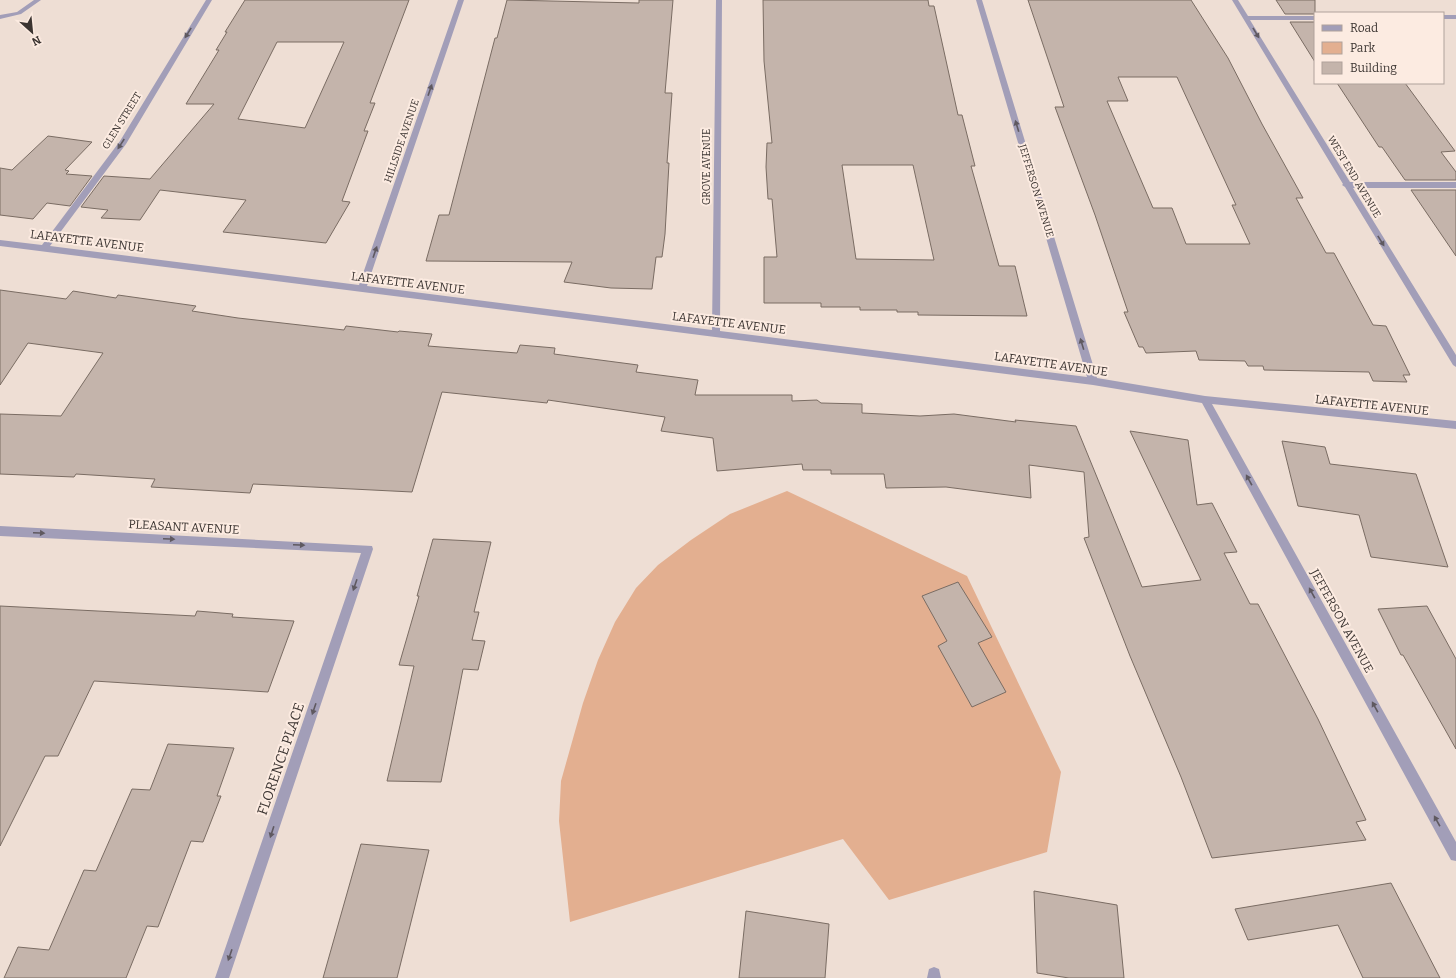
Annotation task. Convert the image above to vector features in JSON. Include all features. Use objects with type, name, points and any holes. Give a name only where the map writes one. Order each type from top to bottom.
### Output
[{"type":"street","points":[[0,17],[19,13],[38,0]]},
{"type":"street","name":"GLEN STREET","points":[[45,248],[123,142],[209,0]]},
{"type":"street","name":"HILLSIDE AVENUE","points":[[362,289],[461,0]]},
{"type":"street","name":"GROVE AVENUE","points":[[716,334],[719,0]]},
{"type":"street","name":"JEFFERSON AVENUE","points":[[979,0],[1094,381]]},
{"type":"street","name":"WEST END AVENUE","points":[[1235,0],[1346,185],[1456,363]]},
{"type":"street","points":[[1444,17],[1456,17]]},
{"type":"street","points":[[1246,18],[1314,18]]},
{"type":"street","points":[[1346,185],[1456,185]]},
{"type":"street","name":"LAFAYETTE AVENUE","points":[[0,243],[1094,381],[1205,400],[1456,425]]},
{"type":"street","name":"JEFFERSON AVENUE","points":[[1205,400],[1456,856]]},
{"type":"street","name":"PLEASANT AVENUE","points":[[0,531],[368,548]]},
{"type":"street","name":"FLORENCE PLACE","points":[[222,978],[368,548]]},
{"type":"green space","points":[[787,491],[967,576],[1061,772],[1047,852],[889,900],[843,839],[570,922],[559,821],[561,781],[583,703],[598,660],[615,622],[636,588],[658,565],[691,540],[730,514]]},
{"type":"building","points":[[245,0],[409,0],[370,103],[375,103],[364,131],[368,131],[342,201],[350,202],[326,243],[223,232],[246,200],[160,190],[140,220],[101,218],[108,210],[81,207],[104,176],[150,179],[214,104],[186,104],[219,50],[216,50],[227,32],[225,32]],"holes":[[[277,42],[344,42],[305,128],[238,119]]]},
{"type":"building","points":[[507,0],[639,3],[639,0],[673,0],[665,93],[672,93],[667,163],[669,163],[665,234],[662,257],[656,257],[652,289],[611,288],[564,282],[572,262],[426,261],[439,215],[449,215],[495,38],[497,38]]},
{"type":"building","points":[[763,0],[928,0],[929,6],[934,6],[958,115],[962,115],[975,166],[971,166],[999,266],[1015,266],[1027,316],[918,315],[918,312],[897,312],[897,310],[860,310],[860,307],[821,307],[821,303],[764,303],[764,257],[777,257],[772,199],[768,199],[766,167],[767,143],[772,143],[764,61]],"holes":[[[842,165],[913,165],[934,260],[856,259]]]},
{"type":"building","points":[[1028,0],[1191,0],[1228,58],[1303,198],[1296,198],[1326,253],[1334,253],[1373,325],[1386,326],[1410,375],[1403,375],[1407,382],[1373,381],[1369,372],[1264,370],[1263,366],[1248,366],[1245,361],[1199,360],[1196,351],[1146,353],[1143,347],[1139,347],[1124,312],[1128,312],[1095,215],[1055,107],[1064,107]],"holes":[[[1118,77],[1177,77],[1236,205],[1232,205],[1250,244],[1186,244],[1172,208],[1153,208],[1107,101],[1128,101]]]},
{"type":"building","points":[[1276,0],[1315,0],[1314,14],[1285,14]]},
{"type":"building","points":[[1290,22],[1314,22],[1314,60]]},
{"type":"building","points":[[1338,84],[1406,84],[1455,151],[1441,152],[1456,172],[1456,180],[1405,180],[1382,147],[1379,147]]},
{"type":"building","points":[[48,136],[92,142],[65,170],[69,171],[66,174],[92,176],[70,206],[47,203],[33,219],[0,215],[0,168],[12,170]]},
{"type":"building","points":[[1411,190],[1456,190],[1456,256]]},
{"type":"building","points":[[0,290],[66,299],[73,291],[116,298],[118,295],[196,306],[192,311],[238,318],[344,330],[346,326],[432,334],[428,346],[517,353],[520,345],[555,348],[554,354],[638,365],[636,372],[698,380],[695,395],[792,395],[792,401],[817,400],[821,403],[862,404],[862,413],[920,416],[954,414],[1016,422],[1015,420],[1076,426],[1142,587],[1201,580],[1130,431],[1188,440],[1197,505],[1212,503],[1237,552],[1224,553],[1250,604],[1258,604],[1318,719],[1366,820],[1356,822],[1366,840],[1212,858],[1181,777],[1130,656],[1084,538],[1089,537],[1084,472],[1029,465],[1031,498],[946,487],[886,488],[884,474],[831,474],[831,470],[803,470],[802,464],[717,471],[713,438],[661,431],[665,417],[548,400],[547,403],[442,392],[412,492],[253,484],[250,493],[151,487],[155,479],[76,474],[74,477],[0,474],[0,414],[61,416],[103,353],[28,343],[0,385]]},
{"type":"building","points":[[1282,441],[1325,447],[1330,464],[1416,474],[1448,567],[1371,557],[1359,515],[1298,506]]},
{"type":"building","points":[[433,539],[491,542],[474,612],[479,612],[472,640],[485,641],[478,670],[463,669],[441,782],[387,781],[414,666],[399,665],[419,596],[417,596]]},
{"type":"building","points":[[958,582],[992,637],[978,643],[1006,692],[972,707],[938,646],[947,641],[922,596]]},
{"type":"building","points":[[0,606],[195,616],[197,611],[233,614],[232,617],[294,621],[268,692],[94,681],[58,756],[45,756],[0,846]]},
{"type":"building","points":[[1427,606],[1456,659],[1456,749],[1403,655],[1401,655],[1378,609]]},
{"type":"building","points":[[168,744],[234,748],[217,796],[221,796],[203,842],[191,841],[158,927],[147,926],[126,978],[4,978],[18,947],[49,950],[84,870],[96,871],[132,789],[150,790]]},
{"type":"building","points":[[361,844],[429,850],[397,978],[323,978]]},
{"type":"building","points":[[1391,883],[1440,978],[1363,978],[1338,925],[1248,940],[1235,909]]},
{"type":"building","points":[[1034,891],[1117,905],[1124,978],[1069,978],[1037,973]]},
{"type":"building","points":[[746,911],[829,924],[825,978],[739,978]]}]
